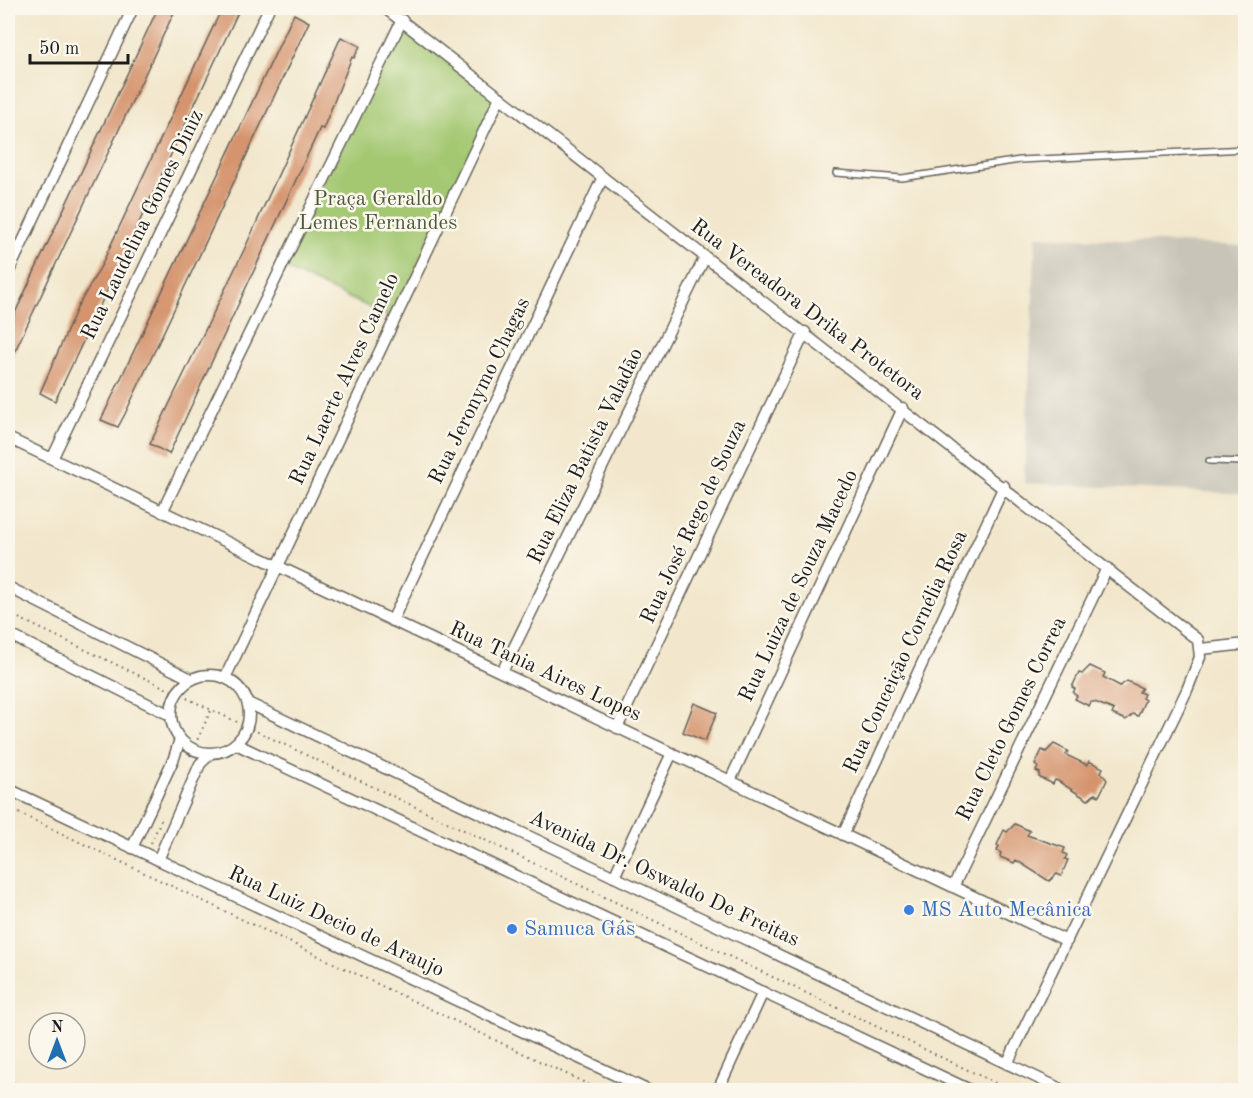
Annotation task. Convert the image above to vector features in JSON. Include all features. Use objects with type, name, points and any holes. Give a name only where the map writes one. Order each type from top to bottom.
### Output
[{"type":"street","points":[[8,273],[133,8]]},
{"type":"street","name":"Rua Laudelina Gomes Diniz","points":[[52,459],[268,8]]},
{"type":"street","name":"Rua Vereadora Drika Protetora","points":[[386,8],[1004,486],[1198,640],[1201,649]]},
{"type":"street","points":[[162,512],[402,20]]},
{"type":"street","name":"Rua Laerte Alves Camelo","points":[[225,678],[501,97]]},
{"type":"street","name":"Rua Jeronymo Chagas","points":[[392,621],[603,177]]},
{"type":"street","name":"Rua Eliza Batista Valadão","points":[[502,672],[705,257]]},
{"type":"street","name":"Rua José Rego de Souza","points":[[617,728],[805,332]]},
{"type":"street","name":"Rua Luiza de Souza Macedo","points":[[730,781],[903,408]]},
{"type":"street","name":"Rua Tania Aires Lopes","points":[[8,438],[1067,941]]},
{"type":"street","name":"Rua Conceição Cornélia Rosa","points":[[843,835],[1004,486]]},
{"type":"street","name":"Rua Cleto Gomes Correa","points":[[953,887],[1107,568]]},
{"type":"street","points":[[8,587],[191,679]]},
{"type":"street","points":[[8,634],[170,715]]},
{"type":"street","points":[[1007,1064],[1187,690],[1201,649],[1245,644]]},
{"type":"street","points":[[158,860],[200,764],[211,753],[236,744],[247,727],[248,704],[239,688],[225,678],[208,674],[191,679],[176,694],[170,715],[180,740],[193,750],[211,753]]},
{"type":"street","name":"Avenida Dr. Oswaldo De Freitas","points":[[248,704],[1064,1090]]},
{"type":"street","points":[[132,848],[174,758],[180,740]]},
{"type":"street","points":[[236,744],[970,1090]]},
{"type":"street","points":[[614,877],[672,753]]},
{"type":"street","name":"Rua Luiz Decio de Araujo","points":[[8,789],[647,1090]]},
{"type":"street","points":[[718,1090],[763,992]]},
{"type":"lane","points":[[836,173],[902,178],[1020,160],[1245,149]]},
{"type":"lane","points":[[1209,461],[1245,462]]},
{"type":"path","points":[[8,613],[1010,1090]]},
{"type":"path","points":[[8,808],[600,1090]]},
{"type":"shaded area","points":[[1036,236],[1245,246],[1245,494],[1024,483]]},
{"type":"green space","name":"Praça Geraldo Lemes Fernandes","points":[[402,20],[500,97],[395,319],[281,267]]},
{"type":"building","points":[[158,8],[176,8],[8,366],[8,328]]},
{"type":"building","points":[[222,8],[240,8],[55,401],[40,393],[78,306],[101,266]]},
{"type":"building","points":[[294,14],[309,22],[125,414],[118,427],[101,420]]},
{"type":"building","points":[[341,37],[360,46],[354,58],[352,57],[323,129],[320,128],[169,454],[150,444],[244,250]]},
{"type":"building","points":[[1090,666],[1105,673],[1103,677],[1120,686],[1127,681],[1142,688],[1139,692],[1144,694],[1142,698],[1145,700],[1138,716],[1133,714],[1126,720],[1112,714],[1114,710],[1095,702],[1091,702],[1089,706],[1075,699],[1077,696],[1073,693],[1075,689],[1072,687],[1079,673],[1082,674]]},
{"type":"building","points":[[694,703],[717,713],[705,741],[683,732]]},
{"type":"building","points":[[1054,744],[1068,751],[1066,755],[1087,765],[1089,761],[1103,768],[1101,772],[1107,780],[1099,796],[1095,794],[1088,800],[1058,781],[1055,780],[1053,784],[1039,777],[1040,773],[1036,771],[1038,767],[1035,765],[1042,750],[1046,752]]},
{"type":"building","points":[[1015,824],[1030,831],[1027,835],[1065,848],[1063,853],[1067,855],[1065,859],[1068,860],[1061,876],[1057,874],[1049,881],[1016,860],[1014,863],[1000,857],[1001,853],[997,851],[999,846],[997,845],[1004,830],[1007,832]]},
{"type":"waterway","points":[[8,1078],[23,1090]]},
{"type":"place","name":"MS Auto Mecânica","points":[[909,910]]},
{"type":"place","name":"Samuca Gás","points":[[512,929]]}]
